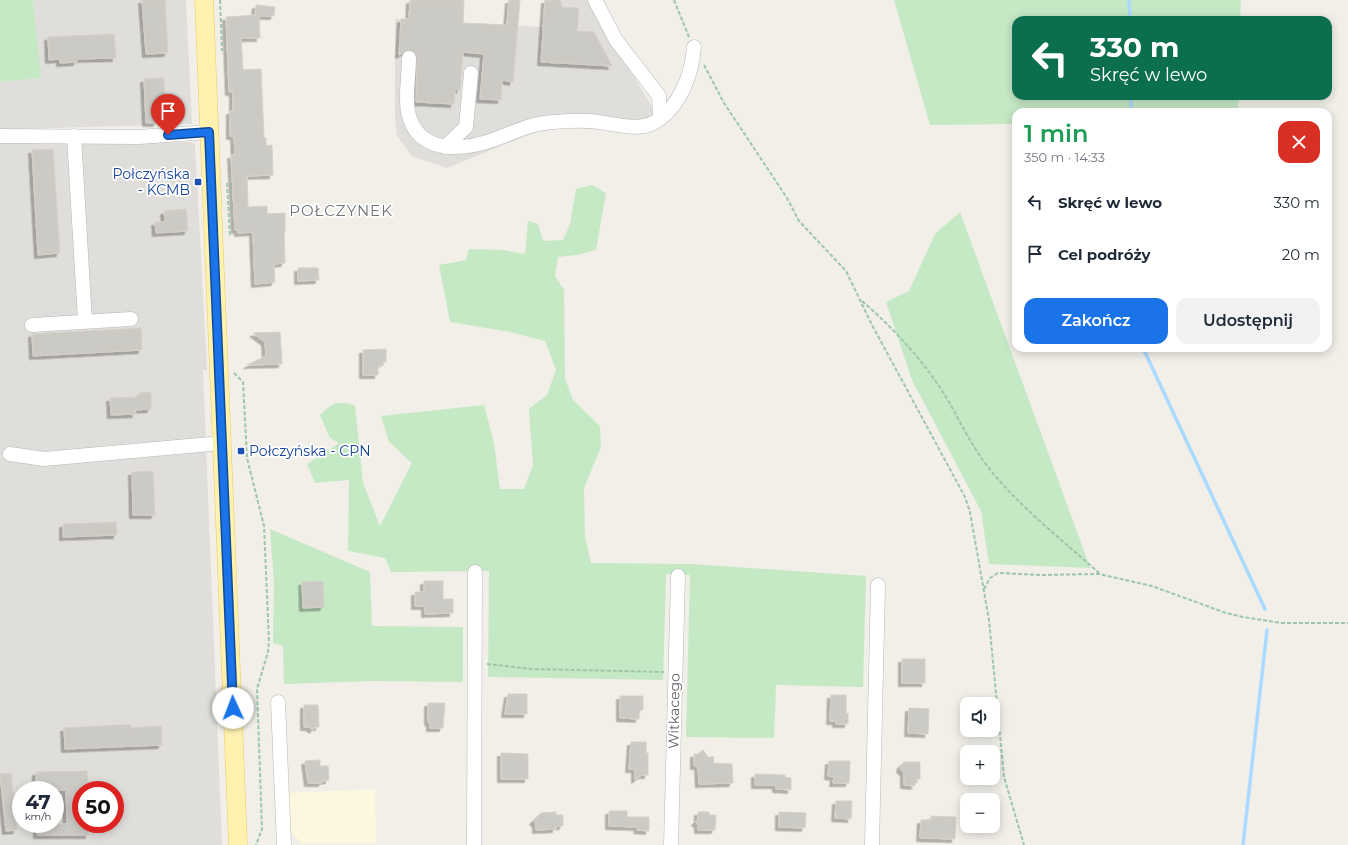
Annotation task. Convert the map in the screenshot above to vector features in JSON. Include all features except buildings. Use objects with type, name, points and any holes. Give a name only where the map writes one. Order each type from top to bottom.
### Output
[{"type":"main road","points":[[204,0],[238,845]]},
{"type":"street","points":[[595,0],[616,40],[659,96],[660,117]]},
{"type":"street","points":[[410,58],[408,106],[412,121],[420,134],[426,139],[445,147],[464,148],[484,143],[538,123],[589,121],[646,126],[660,117],[678,98],[691,69],[694,47]]},
{"type":"street","points":[[445,147],[466,127],[471,72]]},
{"type":"street","points":[[0,136],[140,137],[209,132]]},
{"type":"street","points":[[74,136],[85,322]]},
{"type":"street","points":[[32,325],[131,319]]},
{"type":"street","points":[[10,454],[44,459],[222,443]]},
{"type":"street","points":[[474,845],[475,572]]},
{"type":"street","name":"Witkacego","points":[[671,845],[678,576]]},
{"type":"street","points":[[872,845],[878,585]]},
{"type":"street","points":[[278,702],[284,845]]},
{"type":"path","points":[[674,0],[694,47],[724,103],[787,198],[799,221],[846,271],[872,325],[965,497],[970,512],[984,590],[995,669],[1004,776],[1024,845]]},
{"type":"path","points":[[861,300],[885,321],[918,357],[939,387],[981,458],[992,471],[1051,531],[1099,574]]},
{"type":"path","points":[[243,382],[247,458],[264,526],[269,641],[268,652],[257,689],[262,829],[256,845]]},
{"type":"path","points":[[984,590],[990,578],[998,573],[1042,575],[1099,574],[1152,586],[1226,613],[1243,617],[1282,623],[1348,623]]},
{"type":"path","points":[[475,662],[532,669],[675,673]]},
{"type":"shaded area","points":[[33,0],[186,0],[192,124],[16,129],[16,142],[128,144],[195,143],[207,370],[203,370],[222,845],[0,845],[0,82],[40,78]]},
{"type":"shaded area","points":[[545,0],[588,0],[663,125],[645,132],[557,127],[528,135],[447,168],[412,156],[397,136],[395,120],[395,19],[543,27]]},
{"type":"shaded area","points":[[375,789],[376,843],[302,843],[291,832],[289,793]]},
{"type":"green space","points":[[0,0],[33,0],[41,78],[0,82]]},
{"type":"green space","points":[[894,0],[1241,0],[1240,16],[1012,16],[1012,100],[1239,100],[1238,108],[1012,108],[1012,124],[930,125]]},
{"type":"green space","points":[[592,185],[606,193],[596,250],[577,255],[558,257],[555,276],[564,290],[565,379],[573,400],[600,426],[601,447],[584,488],[585,537],[591,563],[691,564],[866,576],[863,687],[776,685],[774,738],[686,737],[690,575],[666,574],[663,680],[488,677],[489,571],[391,572],[385,558],[348,551],[349,480],[315,483],[307,464],[339,443],[330,438],[320,415],[336,403],[355,405],[363,483],[380,526],[412,463],[389,442],[381,416],[484,405],[494,443],[500,489],[524,489],[533,465],[529,409],[547,395],[556,370],[545,341],[510,332],[450,322],[439,265],[466,260],[469,249],[503,250],[525,254],[528,221],[538,224],[543,241],[563,240],[570,224],[576,189]]},
{"type":"green space","points":[[960,212],[1090,568],[989,564],[981,511],[912,380],[886,302],[909,291],[935,234]]},
{"type":"green space","points":[[270,529],[370,572],[372,626],[463,627],[463,682],[373,681],[284,684],[283,646],[273,643],[274,582]]},
{"type":"waterway","points":[[1129,0],[1130,16]]},
{"type":"waterway","points":[[1131,100],[1131,108]]},
{"type":"waterway","points":[[1145,352],[1265,609]]},
{"type":"waterway","points":[[1243,845],[1267,630]]},
{"type":"place","name":"Połczyńska - KCMB","points":[[198,182]]},
{"type":"place","name":"Połczyńska - CPN","points":[[241,451]]},
{"type":"district","name":"POŁCZYNEK","points":[[341,210]]},
{"type":"route","points":[[168,135],[209,132],[233,708]]}]
